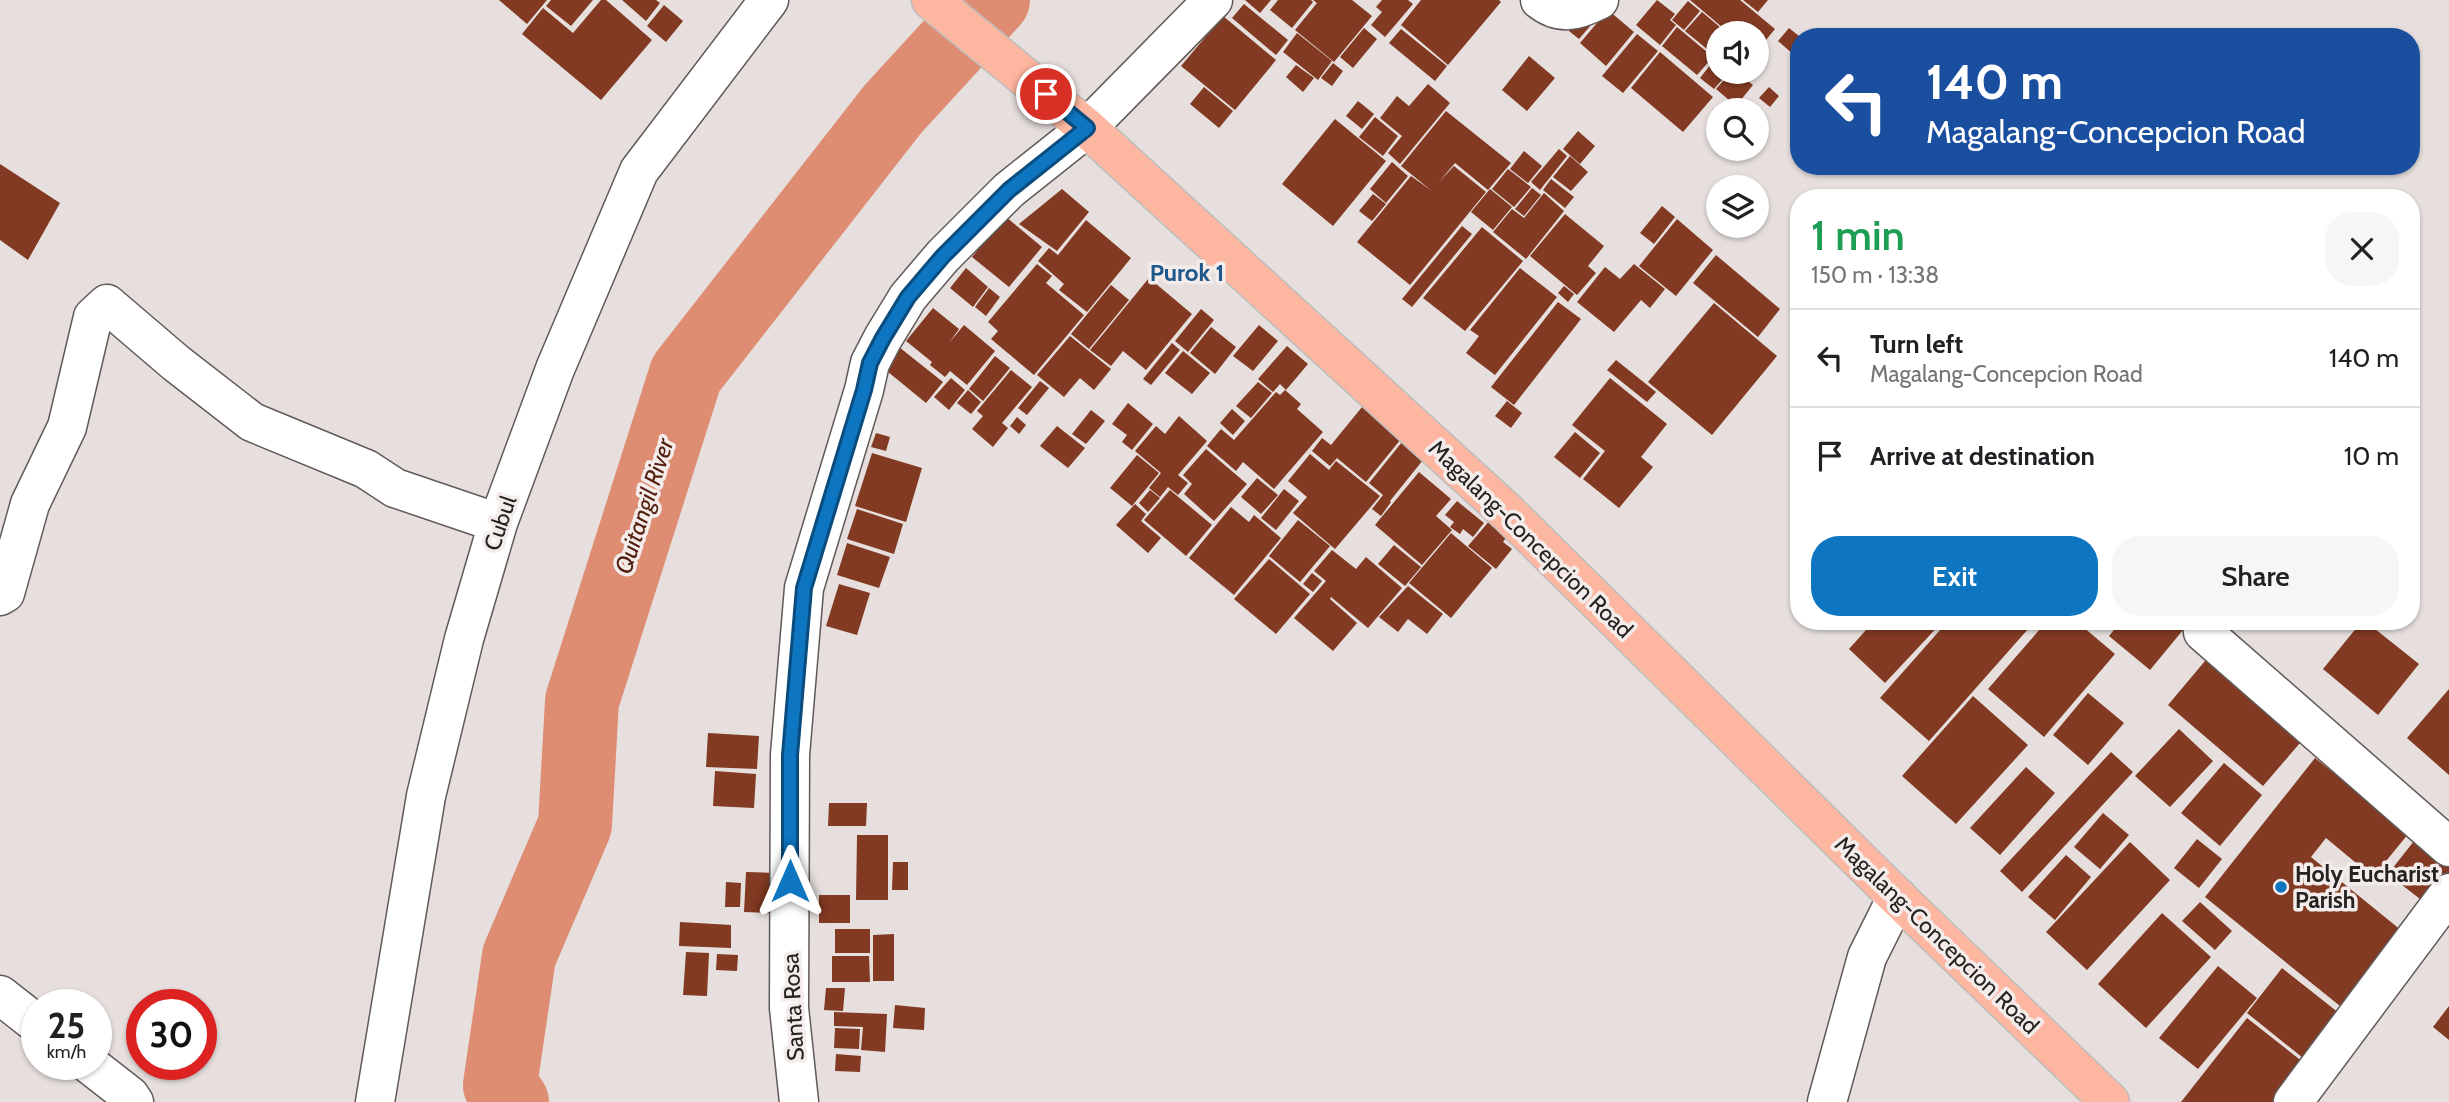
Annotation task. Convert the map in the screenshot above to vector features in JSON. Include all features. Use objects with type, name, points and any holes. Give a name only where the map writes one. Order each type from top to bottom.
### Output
[{"type":"main road","name":"Magalang-Concepcion Road","points":[[931,0],[1087,128],[1508,513],[1897,897],[2110,1102]]},
{"type":"street","name":"Cubul","points":[[375,1102],[426,796],[464,639],[498,523],[555,369],[639,171],[769,0]]},
{"type":"street","name":"Santa Rosa","points":[[799,1102],[789,1008],[790,768],[804,588],[870,363],[908,297],[943,256],[1009,190],[1087,128],[1213,0]]},
{"type":"street","points":[[1539,0],[1552,10],[1580,10],[1599,0]]},
{"type":"street","points":[[0,596],[5,593],[30,504],[67,427],[93,317],[107,304],[176,363],[253,422],[366,469],[395,488],[498,523]]},
{"type":"street","points":[[2203,632],[2449,848]]},
{"type":"street","points":[[2293,1102],[2449,894]]},
{"type":"street","points":[[1827,1102],[1867,957],[1897,897]]},
{"type":"street","points":[[0,995],[21,1011]]},
{"type":"street","points":[[110,1080],[134,1102]]},
{"type":"building","points":[[499,0],[547,0],[527,24]]},
{"type":"building","points":[[551,0],[593,0],[571,26],[546,6]]},
{"type":"building","points":[[601,0],[606,0],[652,40],[601,100],[522,34],[543,8],[573,33]]},
{"type":"building","points":[[622,0],[656,0],[660,3],[646,21]]},
{"type":"building","points":[[1245,0],[1271,0],[1260,13]]},
{"type":"building","points":[[1278,0],[1313,2],[1292,28],[1270,10]]},
{"type":"building","points":[[1313,0],[1352,0],[1372,16],[1334,62],[1295,30],[1317,3]]},
{"type":"building","points":[[1382,0],[1408,0],[1413,4],[1385,37],[1371,25],[1382,12],[1376,7]]},
{"type":"building","points":[[1421,0],[1501,2],[1448,65],[1401,25]]},
{"type":"building","points":[[1657,0],[1675,14],[1670,20],[1676,25],[1660,45],[1636,25]]},
{"type":"building","points":[[1690,0],[1740,0],[1765,21],[1715,21]]},
{"type":"building","points":[[1743,0],[1768,0],[1758,12]]},
{"type":"building","points":[[1688,1],[1700,11],[1684,30],[1672,20]]},
{"type":"building","points":[[1244,4],[1288,40],[1276,55],[1232,18]]},
{"type":"building","points":[[664,5],[683,21],[666,42],[647,26]]},
{"type":"building","points":[[1608,10],[1634,32],[1606,66],[1580,43]]},
{"type":"building","points":[[1702,12],[1713,21],[1706,21],[1706,48],[1685,31]]},
{"type":"building","points":[[1223,16],[1276,60],[1235,110],[1181,66]]},
{"type":"building","points":[[1581,16],[1591,25],[1579,39],[1569,31]]},
{"type":"building","points":[[1769,24],[1775,29],[1769,36]]},
{"type":"building","points":[[1677,27],[1706,51],[1706,65],[1697,75],[1662,46]]},
{"type":"building","points":[[1364,28],[1377,39],[1353,68],[1340,57]]},
{"type":"building","points":[[1789,28],[1790,29],[1790,51],[1778,41]]},
{"type":"building","points":[[1401,29],[1447,66],[1435,81],[1389,43]]},
{"type":"building","points":[[1297,33],[1332,61],[1318,80],[1283,52]]},
{"type":"building","points":[[1637,34],[1658,51],[1623,93],[1602,76]]},
{"type":"building","points":[[1660,52],[1713,97],[1706,98],[1706,105],[1683,132],[1631,88]]},
{"type":"building","points":[[1529,56],[1555,78],[1527,111],[1502,90]]},
{"type":"building","points":[[1333,63],[1343,71],[1332,86],[1321,78]]},
{"type":"building","points":[[1296,65],[1314,78],[1303,92],[1286,77]]},
{"type":"building","points":[[1706,70],[1706,83],[1700,78]]},
{"type":"building","points":[[1428,84],[1450,103],[1400,164],[1388,153],[1402,136],[1380,118],[1397,96],[1409,106]]},
{"type":"building","points":[[1720,84],[1753,85],[1742,98],[1727,98],[1716,89]]},
{"type":"building","points":[[1204,87],[1233,111],[1219,128],[1190,104]]},
{"type":"building","points":[[1769,87],[1779,96],[1770,107],[1769,98],[1759,98]]},
{"type":"building","points":[[1358,101],[1374,114],[1362,129],[1346,116]]},
{"type":"building","points":[[1446,111],[1511,163],[1488,190],[1455,163],[1439,182],[1454,166],[1486,192],[1410,285],[1357,242],[1411,176],[1432,191],[1401,166]]},
{"type":"building","points":[[1375,117],[1398,136],[1383,156],[1359,137]]},
{"type":"building","points":[[1335,119],[1386,161],[1333,226],[1282,184]]},
{"type":"building","points":[[1578,131],[1595,146],[1580,164],[1563,149]]},
{"type":"building","points":[[1559,149],[1567,156],[1540,190],[1531,182]]},
{"type":"building","points":[[1524,151],[1542,166],[1528,183],[1510,169]]},
{"type":"building","points":[[1570,156],[1588,172],[1571,191],[1553,177]]},
{"type":"building","points":[[1392,162],[1408,176],[1386,203],[1370,189]]},
{"type":"building","points":[[0,164],[60,203],[28,260],[0,240]]},
{"type":"building","points":[[1508,169],[1531,187],[1514,207],[1492,189]]},
{"type":"building","points":[[1551,179],[1574,197],[1565,208],[1543,190]]},
{"type":"building","points":[[1532,188],[1541,195],[1524,216],[1515,209]]},
{"type":"building","points":[[1062,189],[1089,212],[1057,251],[1019,224]]},
{"type":"building","points":[[1490,189],[1512,207],[1493,230],[1471,212]]},
{"type":"building","points":[[1544,193],[1564,211],[1526,259],[1493,232],[1512,209],[1524,218]]},
{"type":"building","points":[[1373,194],[1386,204],[1372,221],[1359,211]]},
{"type":"building","points":[[1662,206],[1675,217],[1654,244],[1640,233]]},
{"type":"building","points":[[1565,214],[1604,246],[1588,266],[1596,273],[1577,295],[1530,256]]},
{"type":"building","points":[[1005,216],[1042,247],[1009,287],[972,257]]},
{"type":"building","points":[[1677,219],[1713,250],[1676,296],[1639,266]]},
{"type":"building","points":[[1086,220],[1131,258],[1087,312],[1059,290],[1064,284],[1038,261],[1049,248],[1058,255]]},
{"type":"building","points":[[1462,226],[1472,234],[1412,307],[1402,299]]},
{"type":"building","points":[[1482,227],[1523,261],[1465,331],[1423,298]]},
{"type":"building","points":[[1716,255],[1780,309],[1758,337],[1693,283]]},
{"type":"building","points":[[1037,264],[1052,276],[1046,283],[1084,315],[1034,375],[991,339],[998,331],[988,322]]},
{"type":"building","points":[[1634,264],[1665,289],[1650,308],[1641,300],[1614,332],[1577,302],[1605,267],[1620,279]]},
{"type":"building","points":[[966,268],[988,287],[973,307],[950,288]]},
{"type":"building","points":[[1520,268],[1557,297],[1495,375],[1466,353],[1479,336],[1470,330]]},
{"type":"building","points":[[1149,278],[1192,314],[1146,370],[1123,351],[1111,366],[1090,350]]},
{"type":"building","points":[[1111,285],[1129,300],[1089,349],[1071,334]]},
{"type":"building","points":[[1564,286],[1574,294],[1568,302],[1558,293]]},
{"type":"building","points":[[989,288],[1000,297],[986,316],[975,307]]},
{"type":"building","points":[[1558,302],[1581,319],[1514,405],[1491,387]]},
{"type":"building","points":[[1714,303],[1777,356],[1712,435],[1648,382]]},
{"type":"building","points":[[933,308],[959,329],[949,343],[964,325],[995,351],[967,385],[950,371],[945,377],[930,365],[932,362],[906,341]]},
{"type":"building","points":[[1201,309],[1214,320],[1188,352],[1175,341]]},
{"type":"building","points":[[1259,325],[1278,341],[1253,371],[1233,356]]},
{"type":"building","points":[[1211,327],[1236,347],[1215,374],[1190,353]]},
{"type":"building","points":[[1070,336],[1111,369],[1094,390],[1080,378],[1064,397],[1037,375]]},
{"type":"building","points":[[1172,343],[1180,350],[1151,385],[1143,379]]},
{"type":"building","points":[[1287,346],[1308,364],[1286,390],[1280,384],[1273,392],[1258,379]]},
{"type":"building","points":[[899,347],[943,382],[926,403],[882,367]]},
{"type":"building","points":[[1183,351],[1210,373],[1192,394],[1165,373]]},
{"type":"building","points":[[995,356],[1010,368],[983,401],[969,389]]},
{"type":"building","points":[[1616,360],[1656,392],[1647,402],[1607,370]]},
{"type":"building","points":[[1011,370],[1032,387],[1002,423],[1008,428],[993,447],[972,429],[983,416],[977,411]]},
{"type":"building","points":[[951,378],[965,390],[949,410],[934,397]]},
{"type":"building","points":[[1610,378],[1667,424],[1641,457],[1653,467],[1619,508],[1583,479],[1605,451],[1572,425]]},
{"type":"building","points":[[1040,381],[1049,388],[1027,415],[1018,408]]},
{"type":"building","points":[[1258,382],[1272,393],[1251,418],[1236,406]]},
{"type":"building","points":[[968,390],[981,402],[971,414],[957,403]]},
{"type":"building","points":[[1285,390],[1301,404],[1297,409],[1323,432],[1274,489],[1243,462],[1236,471],[1207,446],[1221,429],[1234,440],[1276,392],[1280,395]]},
{"type":"building","points":[[1507,401],[1522,413],[1511,428],[1495,416]]},
{"type":"building","points":[[1128,403],[1153,424],[1132,450],[1122,442],[1127,435],[1112,424]]},
{"type":"building","points":[[1362,407],[1401,439],[1366,482],[1337,458],[1330,466],[1312,451],[1322,438],[1331,445]]},
{"type":"building","points":[[1232,409],[1245,421],[1233,435],[1220,423]]},
{"type":"building","points":[[1091,410],[1105,421],[1086,444],[1072,434]]},
{"type":"building","points":[[1179,416],[1207,441],[1178,475],[1188,483],[1178,495],[1168,487],[1160,497],[1149,488],[1161,473],[1135,451],[1156,426],[1165,434]]},
{"type":"building","points":[[1017,417],[1026,425],[1019,434],[1010,426]]},
{"type":"building","points":[[1057,426],[1085,448],[1068,468],[1040,446]]},
{"type":"building","points":[[1575,432],[1600,453],[1580,478],[1554,457]]},
{"type":"building","points":[[876,433],[890,437],[886,451],[871,447]]},
{"type":"building","points":[[1402,442],[1423,460],[1381,516],[1372,509],[1383,495],[1369,483]]},
{"type":"building","points":[[1206,449],[1247,484],[1214,521],[1184,494],[1192,484],[1183,475]]},
{"type":"building","points":[[872,453],[922,468],[906,522],[855,506]]},
{"type":"building","points":[[1310,454],[1329,470],[1336,461],[1380,496],[1335,549],[1293,513],[1307,497],[1288,481]]},
{"type":"building","points":[[1137,455],[1159,473],[1132,506],[1110,488]]},
{"type":"building","points":[[1419,472],[1451,499],[1436,516],[1452,530],[1422,565],[1375,525]]},
{"type":"building","points":[[1257,478],[1278,495],[1261,514],[1241,497]]},
{"type":"building","points":[[1284,489],[1299,501],[1276,530],[1261,518]]},
{"type":"building","points":[[1150,490],[1160,498],[1148,512],[1139,503]]},
{"type":"building","points":[[1170,490],[1212,525],[1186,556],[1144,520]]},
{"type":"building","points":[[1457,501],[1484,523],[1473,537],[1463,529],[1460,534],[1450,527],[1454,522],[1445,515]]},
{"type":"building","points":[[1135,504],[1146,514],[1141,521],[1161,538],[1148,553],[1116,525]]},
{"type":"building","points":[[1231,507],[1249,522],[1254,515],[1281,538],[1234,595],[1189,558]]},
{"type":"building","points":[[857,509],[903,524],[894,554],[847,539]]},
{"type":"building","points":[[1491,519],[1509,534],[1503,542],[1512,549],[1496,569],[1468,546]]},
{"type":"building","points":[[1298,520],[1330,546],[1300,582],[1269,556]]},
{"type":"building","points":[[1451,533],[1492,568],[1451,618],[1409,583]]},
{"type":"building","points":[[847,543],[890,557],[879,588],[837,575]]},
{"type":"building","points":[[1394,545],[1421,567],[1405,586],[1378,564]]},
{"type":"building","points":[[1332,550],[1356,569],[1366,557],[1402,588],[1368,628],[1331,597],[1330,599],[1357,623],[1333,651],[1294,618],[1326,581],[1314,571]]},
{"type":"building","points":[[1269,559],[1310,594],[1276,634],[1234,599]]},
{"type":"building","points":[[1312,573],[1322,581],[1313,592],[1303,584]]},
{"type":"building","points":[[839,584],[870,593],[857,635],[826,626]]},
{"type":"building","points":[[1408,586],[1443,614],[1427,634],[1408,619],[1398,632],[1379,617]]},
{"type":"building","points":[[1866,630],[1935,630],[1885,683],[1849,649]]},
{"type":"building","points":[[1940,630],[2027,630],[1929,741],[1880,698]]},
{"type":"building","points":[[2039,630],[2087,630],[2115,654],[2044,737],[1988,689]]},
{"type":"building","points":[[2114,630],[2183,630],[2150,670],[2109,636]]},
{"type":"building","points":[[2355,630],[2376,630],[2419,664],[2378,715],[2323,669]]},
{"type":"building","points":[[2210,655],[2306,736],[2263,786],[2168,705]]},
{"type":"building","points":[[2449,689],[2449,775],[2407,738]]},
{"type":"building","points":[[2088,693],[2124,723],[2088,765],[2053,735]]},
{"type":"building","points":[[1973,696],[2028,745],[1956,824],[1902,776]]},
{"type":"building","points":[[2179,729],[2213,761],[2170,807],[2135,776]]},
{"type":"building","points":[[708,733],[759,736],[757,769],[706,767]]},
{"type":"building","points":[[2111,752],[2133,772],[2022,892],[2000,871]]},
{"type":"building","name":"Holy Eucharist Parish","points":[[2315,758],[2409,833],[2373,877],[2326,838],[2311,857],[2402,931],[2340,1006],[2205,897]]},
{"type":"building","points":[[2224,763],[2262,795],[2220,846],[2181,813]]},
{"type":"building","points":[[2026,767],[2055,793],[2000,855],[1970,828]]},
{"type":"building","points":[[715,771],[756,774],[754,808],[713,806]]},
{"type":"building","points":[[829,803],[867,803],[866,826],[828,826]]},
{"type":"building","points":[[2103,813],[2129,835],[2100,869],[2074,847]]},
{"type":"building","points":[[857,835],[888,835],[888,900],[856,900]]},
{"type":"building","points":[[2418,836],[2449,860],[2449,881],[2429,906],[2388,874]]},
{"type":"building","points":[[2197,839],[2222,859],[2199,888],[2174,868]]},
{"type":"building","points":[[2130,842],[2170,880],[2087,970],[2046,932]]},
{"type":"building","points":[[2066,855],[2091,877],[2055,920],[2028,897]]},
{"type":"building","points":[[893,862],[908,862],[908,890],[892,890]]},
{"type":"building","points":[[746,872],[775,873],[773,913],[744,912]]},
{"type":"building","points":[[726,882],[741,883],[740,907],[725,907]]},
{"type":"building","points":[[819,895],[850,895],[850,923],[819,923]]},
{"type":"building","points":[[2200,902],[2232,931],[2215,950],[2182,921]]},
{"type":"building","points":[[2162,913],[2211,957],[2146,1028],[2098,984]]},
{"type":"building","points":[[680,922],[731,925],[731,948],[679,946]]},
{"type":"building","points":[[835,929],[870,929],[870,953],[835,953]]},
{"type":"building","points":[[894,934],[894,981],[873,981],[873,935]]},
{"type":"building","points":[[686,952],[709,953],[707,996],[683,995]]},
{"type":"building","points":[[717,954],[738,955],[737,971],[716,970]]},
{"type":"building","points":[[832,956],[869,956],[870,982],[832,982]]},
{"type":"building","points":[[2218,966],[2257,998],[2198,1069],[2159,1038]]},
{"type":"building","points":[[2282,968],[2344,1017],[2308,1062],[2247,1013]]},
{"type":"building","points":[[826,988],[845,988],[843,1011],[824,1010]]},
{"type":"building","points":[[895,1005],[925,1008],[924,1030],[893,1028]]},
{"type":"building","points":[[2449,1006],[2449,1040],[2433,1027]]},
{"type":"building","points":[[834,1012],[887,1014],[885,1052],[861,1050],[863,1027],[834,1026]]},
{"type":"building","points":[[2247,1018],[2308,1066],[2280,1102],[2181,1102]]},
{"type":"building","points":[[835,1028],[860,1029],[859,1049],[834,1048]]},
{"type":"building","points":[[836,1054],[861,1056],[860,1072],[835,1071]]},
{"type":"waterway","name":"Quitangil River","points":[[512,1102],[500,1085],[519,956],[575,825],[582,701],[686,374],[893,109],[993,0]]},
{"type":"place","name":"Holy Eucharist Parish","points":[[2281,887]]},
{"type":"district","name":"Purok 1","points":[[1187,272]]},
{"type":"route","points":[[790,881],[790,755],[804,588],[870,363],[908,297],[943,256],[1009,190],[1087,128],[1046,94]]}]
